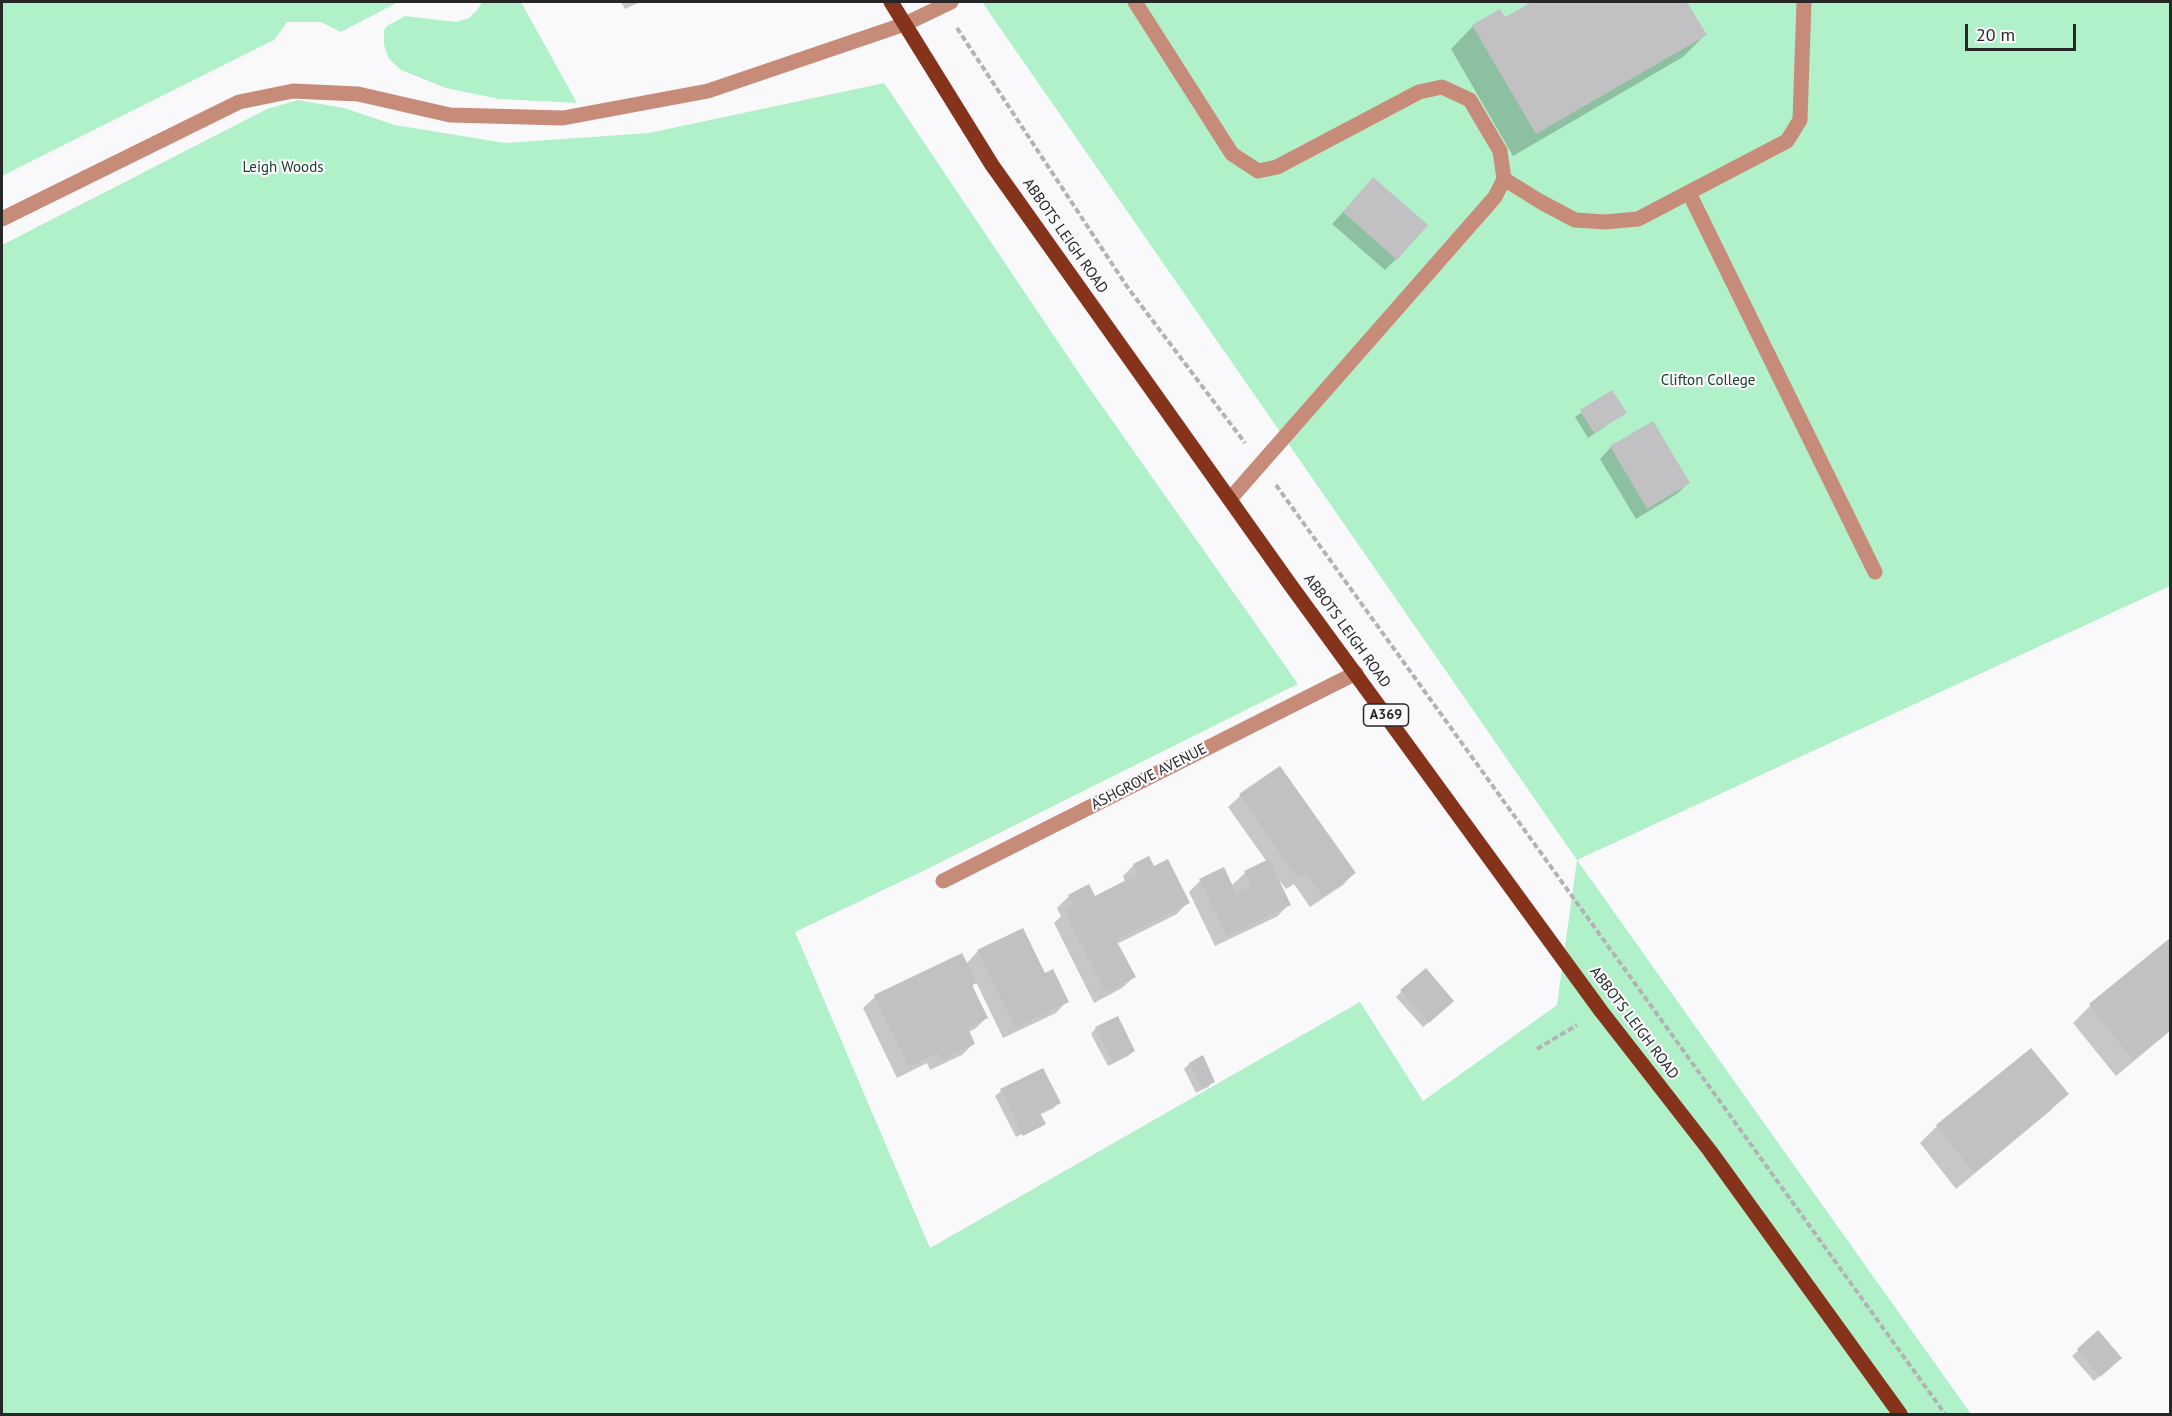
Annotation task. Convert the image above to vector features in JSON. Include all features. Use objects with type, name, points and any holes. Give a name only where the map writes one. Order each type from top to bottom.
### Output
[{"type":"main road","name":"ABBOTS LEIGH ROAD","points":[[891,2],[992,165],[1230,499],[1601,1011],[1710,1151],[1900,1414]]},
{"type":"street","points":[[1135,2],[1232,154],[1258,171],[1277,167],[1419,92],[1442,87],[1470,100],[1500,151],[1504,179],[1495,197],[1230,499]]},
{"type":"street","points":[[1504,179],[1575,220],[1605,222],[1638,219],[1787,141],[1800,120],[1804,2]]},
{"type":"street","points":[[2,219],[239,102],[293,91],[358,93],[450,115],[563,118],[708,91],[905,24],[947,3]]},
{"type":"street","points":[[1689,193],[1875,572]]},
{"type":"street","name":"ASHGROVE AVENUE","points":[[942,881],[1356,673]]},
{"type":"path","points":[[947,3],[1128,288],[1260,463],[1945,1414]]},
{"type":"path","points":[[1537,1049],[1601,1011]]},
{"type":"green space","points":[[2,2],[398,2],[341,32],[321,22],[287,22],[274,40],[2,176]]},
{"type":"green space","points":[[482,2],[521,2],[577,103],[499,99],[446,88],[401,70],[389,59],[384,45],[384,30],[387,26],[405,16],[456,22],[469,18]]},
{"type":"green space","name":"Clifton College","points":[[982,2],[2170,2],[2170,586],[1577,860]]},
{"type":"green space","name":"Leigh Woods","points":[[884,83],[1085,382],[1298,684],[923,871],[795,932],[930,1248],[1360,1002],[1423,1101],[1557,1005],[1577,860],[1971,1414],[2,1414],[2,245],[267,109],[298,100],[344,108],[395,125],[505,143],[649,133]]},
{"type":"building","points":[[1532,2],[1687,2],[1707,35],[1536,134],[1472,25],[1500,9],[1505,17]]},
{"type":"building","points":[[1373,177],[1428,225],[1397,260],[1343,212]]},
{"type":"building","points":[[1612,390],[1627,413],[1594,433],[1580,410]]},
{"type":"building","points":[[1653,421],[1690,483],[1647,509],[1610,446]]},
{"type":"building","points":[[1280,766],[1356,873],[1323,897],[1306,873],[1298,879],[1239,794]]},
{"type":"building","points":[[1149,856],[1154,866],[1168,859],[1190,903],[1116,940],[1136,977],[1105,992],[1064,911],[1073,906],[1068,895],[1089,884],[1095,896],[1138,874],[1133,864]]},
{"type":"building","points":[[1269,859],[1291,905],[1227,936],[1199,879],[1224,867],[1236,893],[1251,885],[1244,871]]},
{"type":"building","points":[[1023,928],[1045,973],[1053,969],[1069,1002],[1015,1028],[977,950]]},
{"type":"building","points":[[2170,938],[2170,1030],[2133,1060],[2089,1004]]},
{"type":"building","points":[[962,953],[977,983],[972,985],[988,1018],[968,1028],[975,1044],[942,1060],[938,1053],[909,1067],[874,995]]},
{"type":"building","points":[[1426,968],[1454,1001],[1429,1023],[1400,990]]},
{"type":"building","points":[[1118,1016],[1135,1051],[1113,1062],[1095,1027]]},
{"type":"building","points":[[2031,1048],[2069,1094],[1974,1173],[1936,1125]]},
{"type":"building","points":[[1203,1055],[1215,1082],[1201,1088],[1189,1063]]},
{"type":"building","points":[[1043,1068],[1061,1103],[1040,1113],[1046,1124],[1023,1136],[1000,1089]]},
{"type":"building","points":[[2098,1330],[2122,1358],[2100,1377],[2077,1349]]}]
